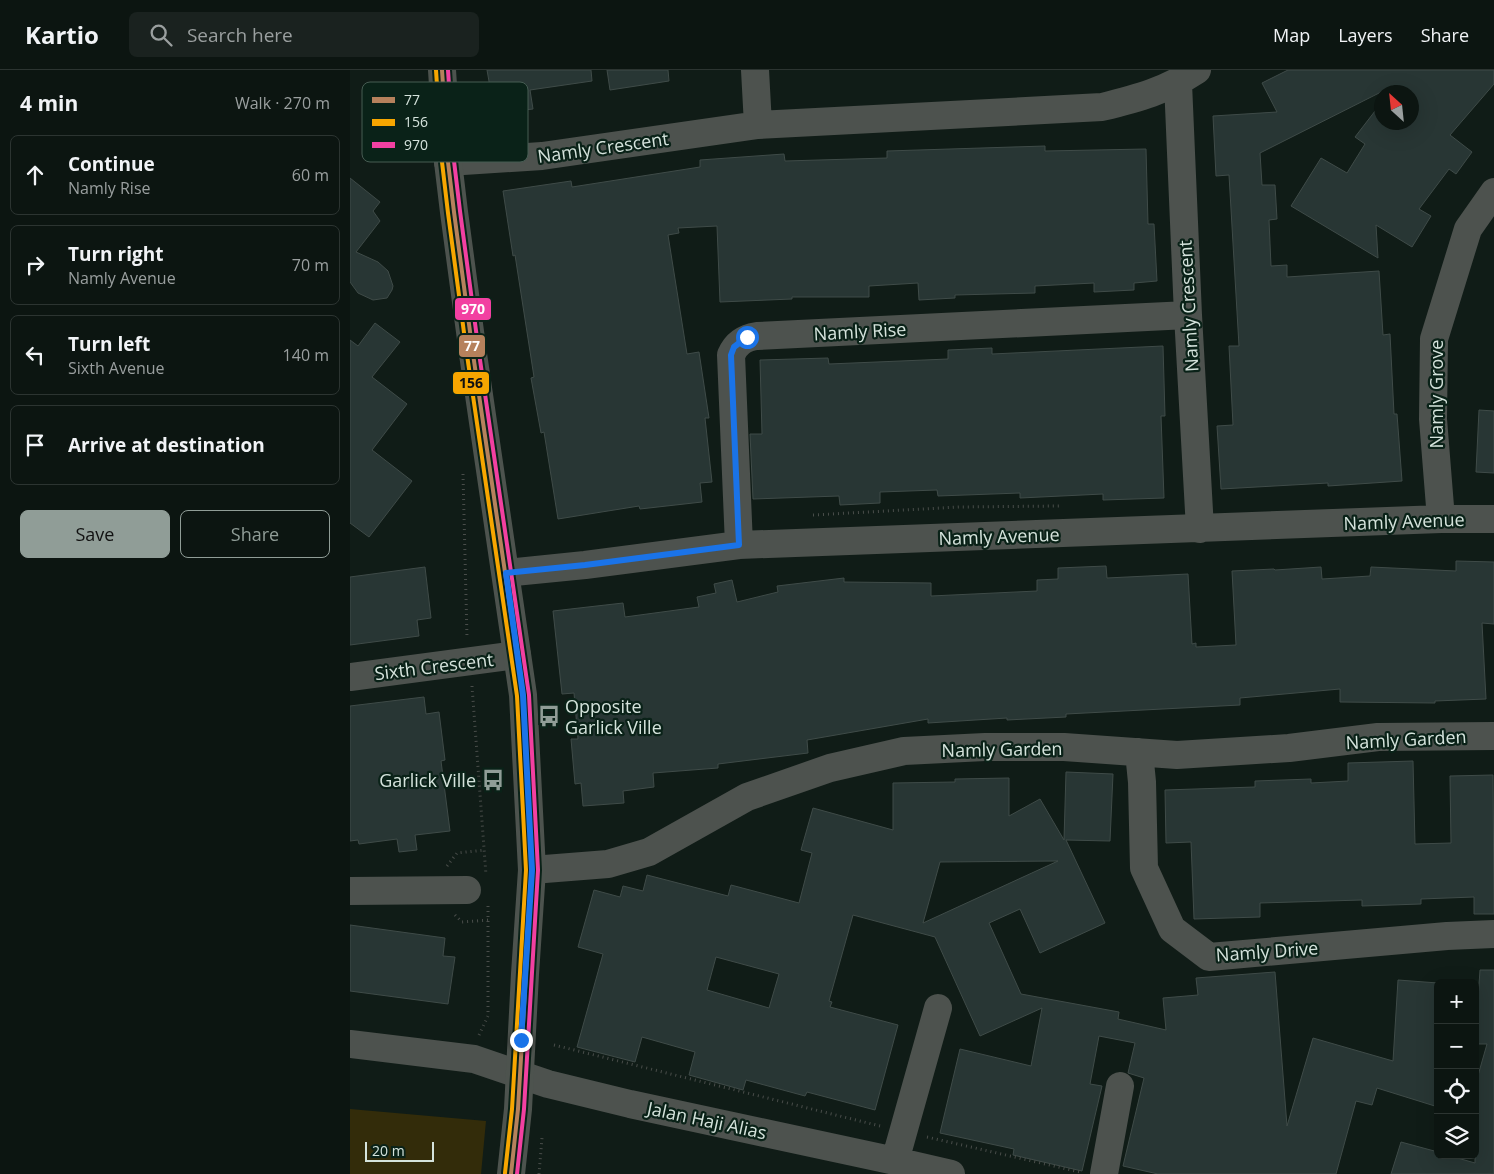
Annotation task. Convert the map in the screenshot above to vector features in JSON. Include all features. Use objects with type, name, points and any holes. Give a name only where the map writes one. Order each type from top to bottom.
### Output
[{"type":"main road","points":[[448,162],[473,354],[523,695],[532,870],[520,1074],[511,1174]]},
{"type":"street","points":[[755,70],[758,125]]},
{"type":"street","name":"Namly Crescent","points":[[528,158],[758,125],[1102,107],[1143,98],[1187,76],[1188,315],[1200,529]]},
{"type":"street","name":"Namly Grove","points":[[1441,519],[1433,419],[1434,339],[1468,229],[1494,192]]},
{"type":"street","name":"Namly Rise","points":[[739,545],[731,355],[734,347],[747,337],[1188,315]]},
{"type":"street","name":"Namly Avenue","points":[[506,573],[594,564],[739,545],[1441,519],[1494,519]]},
{"type":"street","name":"Sixth Crescent","points":[[350,677],[517,655]]},
{"type":"street","name":"Namly Garden","points":[[532,870],[608,864],[649,852],[747,797],[830,768],[904,751],[985,746],[1064,747],[1177,755],[1289,748],[1378,737],[1494,736]]},
{"type":"street","name":"Namly Drive","points":[[1139,752],[1142,782],[1144,868],[1172,929],[1209,957],[1447,936],[1494,934]]},
{"type":"street","points":[[350,891],[480,890]]},
{"type":"street","points":[[895,1160],[938,1008]]},
{"type":"street","name":"Jalan Haji Alias","points":[[350,1044],[474,1059],[548,1084],[630,1104],[895,1160],[951,1174]]},
{"type":"street","points":[[1092,1173],[1120,1086]]},
{"type":"path","points":[[463,470],[469,661],[488,1016],[476,1042]]},
{"type":"path","points":[[554,1045],[904,1132],[1092,1173]]},
{"type":"path","points":[[539,1174],[543,1129]]},
{"type":"shaded area","points":[[350,1109],[486,1121],[481,1174],[350,1174]]},
{"type":"building","points":[[487,70],[591,70],[592,81],[530,90],[533,109],[528,110],[528,82],[489,82]]},
{"type":"building","points":[[607,70],[668,70],[669,81],[610,90]]},
{"type":"building","points":[[1288,70],[1494,70],[1494,84],[1450,135],[1472,152],[1456,174],[1449,169],[1419,209],[1431,216],[1412,247],[1376,225],[1378,258],[1291,206],[1321,158],[1347,173],[1365,144],[1355,137],[1374,112],[1374,130],[1419,130],[1419,85],[1374,85],[1374,96],[1260,153],[1262,185],[1275,185],[1277,219],[1269,220],[1271,266],[1287,265],[1287,277],[1379,271],[1383,335],[1390,334],[1394,414],[1397,414],[1402,481],[1328,486],[1328,483],[1221,489],[1217,426],[1233,425],[1229,346],[1239,346],[1229,175],[1216,176],[1213,116],[1277,112],[1262,83]]},
{"type":"building","points":[[1045,146],[1045,151],[1146,149],[1148,224],[1154,224],[1157,281],[1134,283],[1134,290],[1094,292],[1094,283],[1035,286],[1035,293],[955,295],[955,298],[919,300],[918,283],[869,286],[869,297],[792,297],[792,299],[720,302],[717,226],[678,228],[679,233],[668,235],[687,354],[699,352],[709,418],[705,418],[712,482],[700,483],[702,502],[640,509],[639,506],[558,519],[544,432],[541,433],[531,378],[534,377],[503,191],[571,181],[572,187],[700,167],[700,160],[784,154],[785,161],[887,158],[887,151]]},
{"type":"building","points":[[350,178],[380,202],[373,211],[380,221],[356,252],[378,262],[388,271],[393,286],[387,298],[373,300],[358,293],[350,282]]},
{"type":"building","points":[[375,323],[400,342],[372,377],[407,404],[372,450],[412,481],[369,537],[350,523],[350,340],[358,346]]},
{"type":"building","points":[[1163,346],[1165,416],[1161,416],[1164,498],[1103,500],[1103,494],[1020,498],[1020,493],[938,496],[937,490],[880,492],[880,503],[840,505],[839,496],[753,499],[750,434],[762,434],[760,360],[828,358],[829,364],[948,359],[948,350],[992,348],[992,354]]},
{"type":"building","points":[[1479,410],[1494,411],[1494,473],[1476,472]]},
{"type":"building","points":[[1456,561],[1494,562],[1494,624],[1482,623],[1486,699],[1435,701],[1435,703],[1340,702],[1340,689],[1240,698],[1240,705],[1066,714],[1066,717],[1007,720],[1007,718],[928,723],[928,719],[807,740],[808,753],[718,764],[718,768],[653,773],[654,787],[623,791],[624,803],[583,806],[581,783],[575,784],[571,739],[578,739],[574,693],[562,694],[553,611],[623,603],[625,617],[699,607],[697,597],[716,593],[714,584],[732,580],[737,602],[778,592],[777,586],[844,578],[844,582],[931,583],[931,596],[1037,591],[1037,580],[1058,579],[1058,568],[1106,566],[1107,578],[1188,574],[1192,644],[1196,643],[1196,647],[1236,645],[1232,571],[1321,567],[1322,579],[1370,576],[1371,567],[1456,571]]},
{"type":"building","points":[[425,567],[431,618],[417,620],[419,636],[350,645],[350,577]]},
{"type":"building","points":[[424,697],[426,714],[439,712],[445,760],[441,761],[450,831],[415,835],[417,850],[399,852],[397,839],[359,844],[358,840],[350,841],[350,706]]},
{"type":"building","points":[[1413,761],[1415,844],[1451,843],[1450,776],[1493,775],[1494,914],[1474,914],[1474,897],[1421,899],[1421,904],[1362,906],[1362,900],[1260,903],[1260,917],[1194,919],[1191,842],[1166,843],[1165,790],[1255,787],[1255,781],[1311,779],[1311,783],[1348,781],[1348,763]]},
{"type":"building","points":[[1066,772],[1113,774],[1110,841],[1066,840],[1105,923],[1040,953],[1020,909],[989,923],[1021,994],[1119,1012],[1118,1019],[1166,1030],[1163,998],[1198,995],[1196,978],[1275,972],[1287,1126],[1313,1038],[1393,1061],[1398,980],[1434,983],[1434,1106],[1377,1088],[1372,1105],[1356,1101],[1336,1174],[1158,1174],[1123,1166],[1144,1078],[1128,1073],[1135,1043],[1099,1036],[1090,1084],[1102,1086],[1082,1171],[1013,1155],[1014,1149],[940,1133],[960,1049],[1031,1066],[1042,1008],[980,1036],[935,937],[853,915],[829,1001],[832,1002],[830,1007],[898,1025],[875,1110],[807,1092],[805,1096],[746,1080],[743,1090],[689,1075],[695,1052],[642,1037],[635,1062],[577,1047],[603,954],[578,947],[594,890],[620,897],[623,886],[643,891],[647,875],[728,896],[731,885],[799,903],[812,853],[801,850],[813,808],[893,830],[893,783],[955,782],[955,779],[1009,778],[1009,816],[1040,799],[1064,840]],"holes":[[[1058,861],[923,923],[940,862]],[[716,957],[779,974],[769,1008],[707,990]]]},
{"type":"building","points":[[350,925],[445,938],[443,956],[455,957],[448,1004],[350,991]]},
{"type":"building","points":[[1480,970],[1494,970],[1494,1174],[1391,1174],[1401,1142],[1434,1151],[1434,1159],[1461,1159],[1475,1163],[1475,1159],[1479,1159],[1479,1072],[1487,1044],[1479,1044]]},
{"type":"transit line","name":"156","points":[[436,70],[437,82]]},
{"type":"transit line","name":"77","points":[[442,70],[443,82]]},
{"type":"transit line","name":"970","points":[[448,70],[449,82]]},
{"type":"transit line","name":"156","points":[[442,162],[467,355],[517,696],[526,870],[512,1109],[505,1173]]},
{"type":"transit line","name":"77","points":[[448,162],[473,354],[523,695],[532,870],[518,1109],[511,1174]]},
{"type":"transit line","name":"970","points":[[454,162],[479,353],[529,695],[538,870],[524,1109],[517,1174]]},
{"type":"place","name":"Opposite Garlick Ville","points":[[549,716]]},
{"type":"place","name":"Garlick Ville","points":[[493,780]]},
{"type":"route","points":[[521,1040],[532,870],[523,695],[506,573],[739,545],[731,355],[734,347],[747,337]]}]
